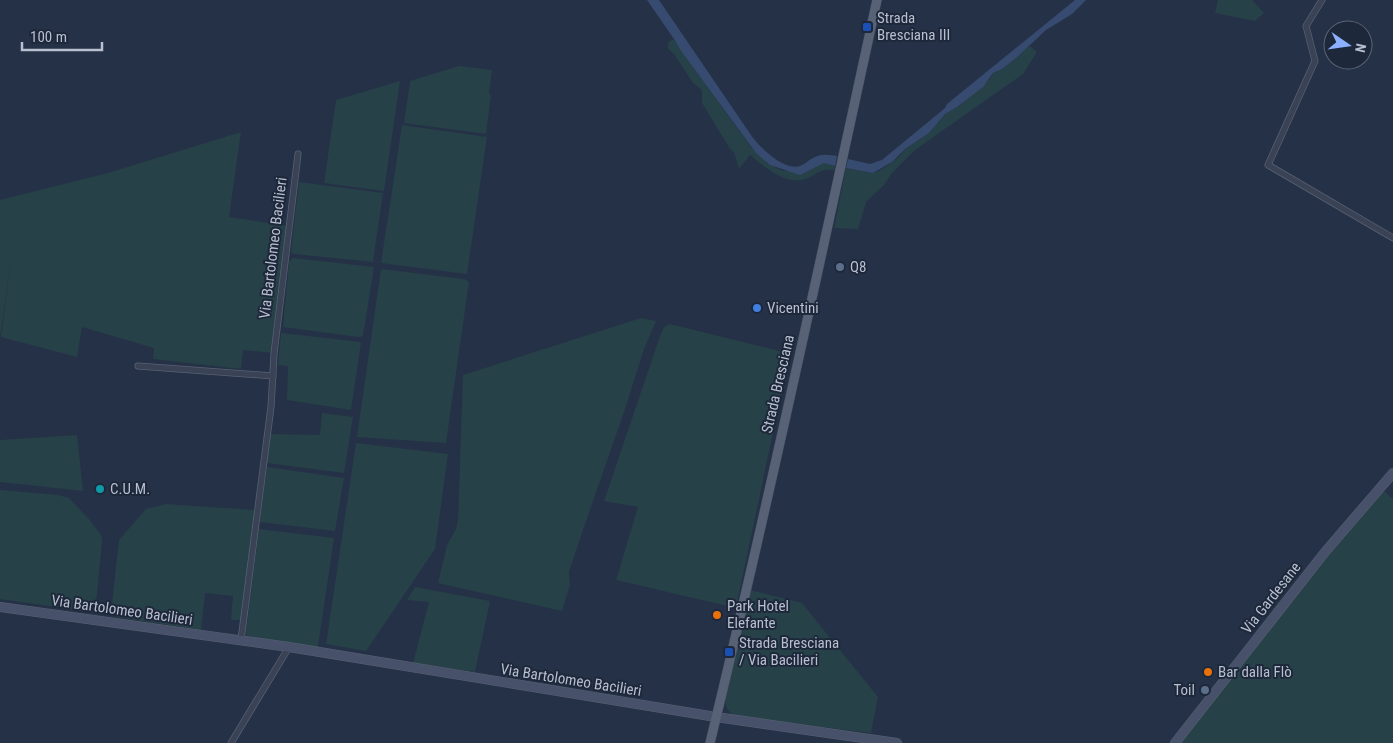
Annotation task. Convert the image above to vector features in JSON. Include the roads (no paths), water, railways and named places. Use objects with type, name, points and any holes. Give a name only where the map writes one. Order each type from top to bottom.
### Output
[{"type":"main road","name":"Strada Bresciana","points":[[710,743],[744,599],[876,0]]},
{"type":"street","points":[[1322,0],[1306,26],[1315,61],[1268,165],[1393,238]]},
{"type":"street","name":"Via Bartolomeo Bacilieri","points":[[241,640],[298,154]]},
{"type":"street","points":[[138,366],[273,376]]},
{"type":"street","name":"Via Gardesane","points":[[1175,743],[1319,560],[1393,473]]},
{"type":"street","name":"Via Bartolomeo Bacilieri","points":[[0,607],[289,647],[716,717],[898,743]]},
{"type":"street","points":[[231,743],[289,647]]},
{"type":"water","points":[[647,0],[659,0],[753,138],[762,148],[780,162],[794,167],[800,166],[819,155],[837,156],[835,166],[824,163],[800,175],[770,165],[756,153],[681,51]]},
{"type":"water","points":[[1075,0],[1086,0],[1072,14],[1046,30],[1015,59],[993,73],[983,87],[945,114],[929,133],[905,149],[892,162],[873,173],[846,168],[848,159],[870,164],[882,160],[945,108],[947,104]]},
{"type":"place","name":"Strada Bresciana III","points":[[867,27]]},
{"type":"place","name":"Q8","points":[[840,267]]},
{"type":"place","name":"Vicentini","points":[[757,308]]},
{"type":"place","name":"C.U.M.","points":[[100,489]]},
{"type":"place","name":"Park Hotel Elefante","points":[[717,615]]},
{"type":"place","name":"Strada Bresciana / Via Bacilieri","points":[[729,652]]},
{"type":"place","name":"Bar dalla Flò","points":[[1208,672]]},
{"type":"place","name":"Toil","points":[[1205,690]]}]
